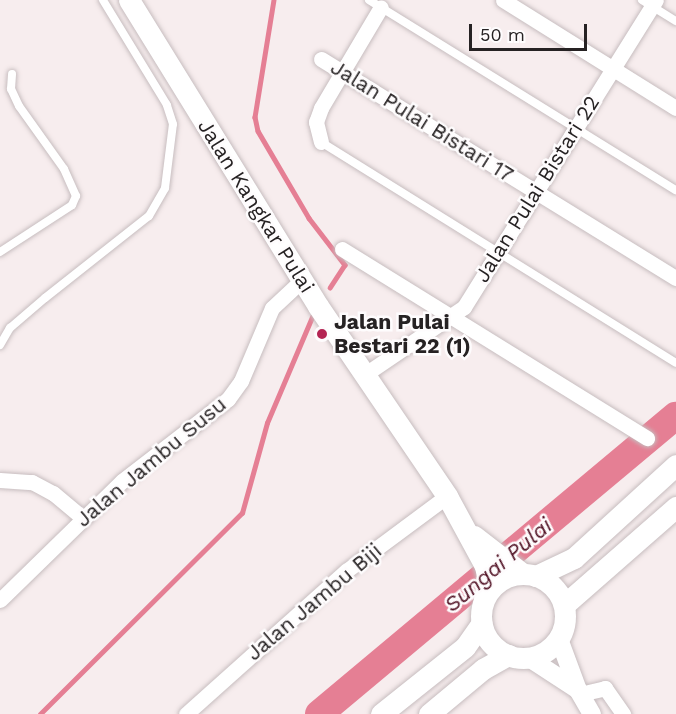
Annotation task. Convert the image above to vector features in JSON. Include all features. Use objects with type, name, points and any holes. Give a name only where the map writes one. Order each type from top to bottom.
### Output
[{"type":"main road","name":"Jalan Kangkar Pulai","points":[[129,0],[302,280],[447,496],[467,530],[503,574]]},
{"type":"main road","points":[[503,574],[573,558],[676,465]]},
{"type":"main road","points":[[564,605],[676,507]]},
{"type":"main road","points":[[482,623],[491,642],[508,655],[529,658],[548,650],[559,639],[564,628],[564,605],[548,582],[503,574]]},
{"type":"main road","points":[[381,714],[465,647],[482,623],[503,574]]},
{"type":"main road","points":[[429,714],[483,669],[508,655]]},
{"type":"street","points":[[503,0],[676,108]]},
{"type":"street","name":"Jalan Pulai Bistari 22","points":[[364,375],[464,307],[534,191],[576,129],[650,2]]},
{"type":"street","points":[[321,142],[316,122],[375,4]]},
{"type":"street","name":"Jalan Pulai Bistari 17","points":[[321,59],[676,278]]},
{"type":"street","points":[[342,249],[647,438]]},
{"type":"street","name":"Jalan Jambu Susu","points":[[0,600],[122,480],[228,399],[242,381],[272,308],[302,280]]},
{"type":"street","points":[[0,480],[32,482],[53,493],[83,518]]},
{"type":"street","name":"Jalan Jambu Biji","points":[[186,714],[346,571],[447,496]]},
{"type":"street","points":[[559,639],[579,692],[592,714]]},
{"type":"street","points":[[529,658],[579,692],[604,688],[622,714]]},
{"type":"lane","points":[[0,345],[10,328],[149,216],[165,188],[173,124],[167,105],[103,0]]},
{"type":"lane","points":[[650,2],[676,21]]},
{"type":"lane","points":[[375,4],[676,190]]},
{"type":"lane","points":[[0,252],[72,205],[76,196],[64,169],[18,106],[11,89],[12,74]]},
{"type":"lane","points":[[321,142],[676,363]]},
{"type":"waterway","points":[[274,0],[255,117],[258,131],[309,218],[345,265],[330,288]]},
{"type":"waterway","points":[[40,714],[242,513],[267,423],[315,310]]},
{"type":"waterway","name":"Sungai Pulai","points":[[319,714],[676,416]]},
{"type":"place","name":"Jalan Pulai Bestari 22 (1)","points":[[322,334]]}]
